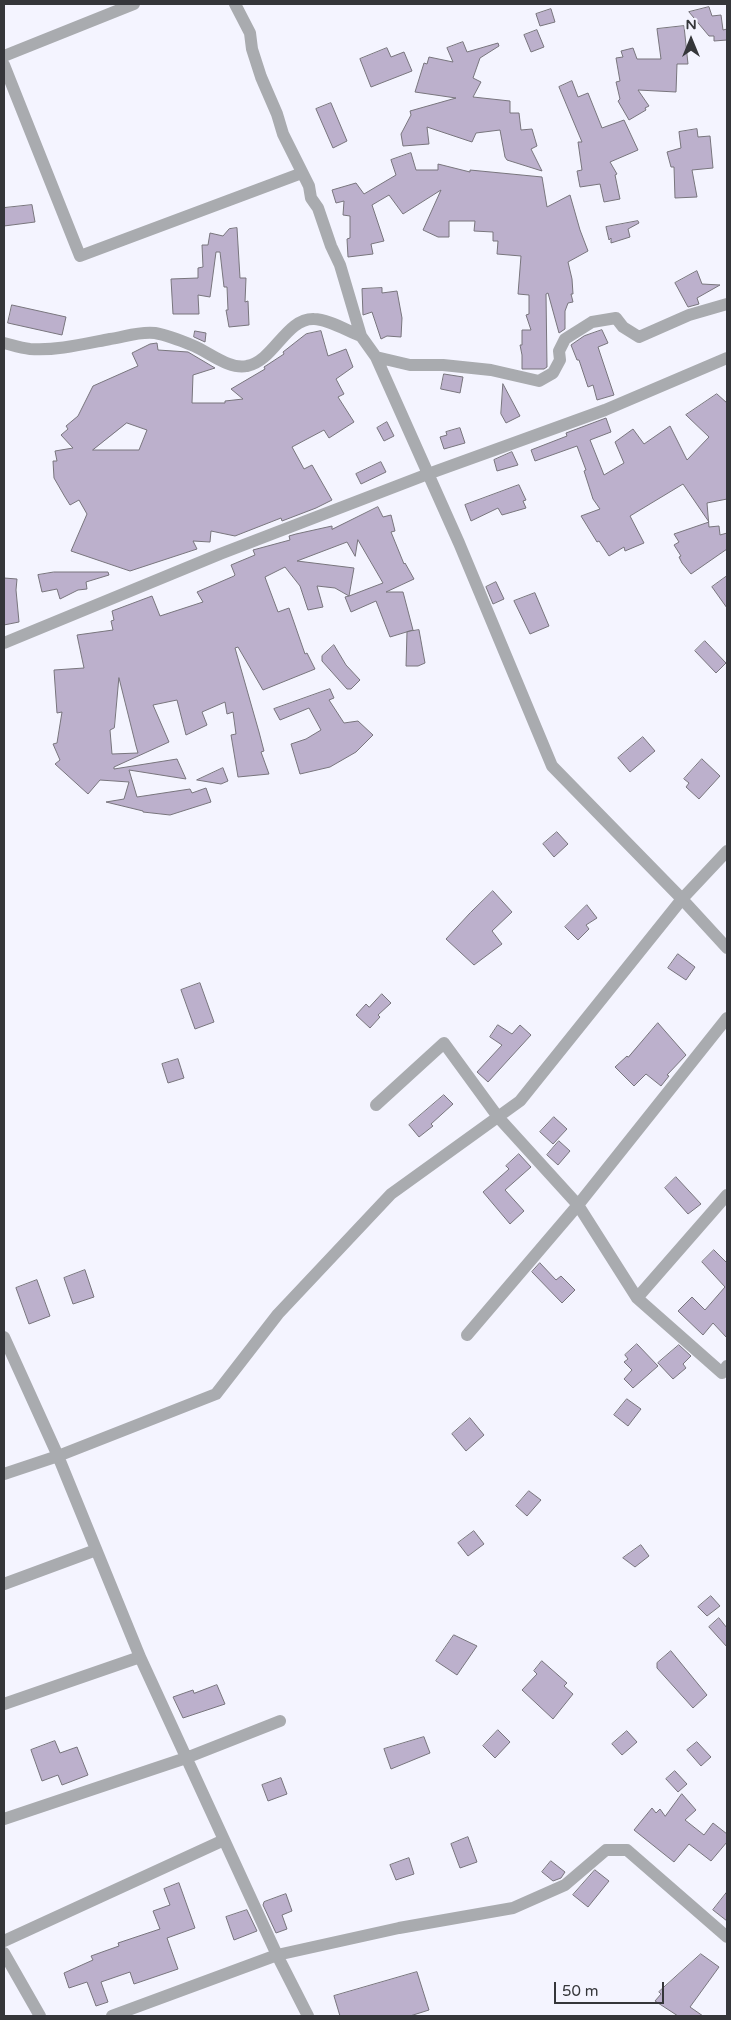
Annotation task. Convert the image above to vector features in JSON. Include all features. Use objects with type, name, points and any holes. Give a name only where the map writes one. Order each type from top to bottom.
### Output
[{"type":"street","points":[[4,56],[134,4]]},
{"type":"street","points":[[235,4],[250,33],[261,77],[277,114],[283,134],[309,186],[311,198],[318,208],[331,246],[340,265],[361,336],[376,357],[459,543],[552,766],[682,899],[727,948]]},
{"type":"street","points":[[4,65],[80,256],[302,173]]},
{"type":"street","points":[[376,357],[410,364],[491,370],[539,380],[553,372],[560,360],[559,351],[566,339],[592,322],[616,318],[623,327],[639,337],[689,315],[727,304]]},
{"type":"street","points":[[4,343],[30,348],[59,348],[132,334],[156,333],[195,347],[226,362],[248,366],[269,352],[293,326],[306,320],[314,318],[321,320],[361,336]]},
{"type":"street","points":[[4,643],[220,554],[428,474],[605,410],[727,358]]},
{"type":"street","points":[[4,1474],[58,1456],[216,1394],[278,1314],[391,1194],[520,1101],[682,899],[727,851]]},
{"type":"street","points":[[467,1334],[578,1205],[727,1018]]},
{"type":"street","points":[[376,1105],[444,1043],[498,1117],[578,1205],[637,1298],[722,1373],[727,1366]]},
{"type":"street","points":[[637,1298],[727,1195]]},
{"type":"street","points":[[4,1337],[58,1456],[140,1657],[277,1955],[308,2016]]},
{"type":"street","points":[[4,1584],[96,1550]]},
{"type":"street","points":[[4,1704],[140,1657]]},
{"type":"street","points":[[4,1819],[186,1758],[280,1721]]},
{"type":"street","points":[[4,1940],[224,1840]]},
{"type":"street","points":[[112,2016],[277,1955],[399,1928],[513,1908],[565,1886],[606,1850],[627,1850],[727,1937]]},
{"type":"street","points":[[4,1953],[40,2016]]},
{"type":"building","points":[[709,7],[712,16],[721,15],[723,30],[727,29],[727,40],[714,41],[714,36],[709,36],[689,12]]},
{"type":"building","points":[[551,9],[555,22],[540,26],[536,14]]},
{"type":"building","points":[[684,26],[688,64],[677,64],[676,92],[638,90],[649,106],[645,108],[646,110],[629,120],[618,101],[620,99],[616,82],[620,81],[616,58],[623,57],[621,51],[633,48],[637,59],[661,59],[657,29]]},
{"type":"building","points":[[537,30],[544,47],[531,52],[524,35]]},
{"type":"building","points":[[463,42],[467,52],[498,43],[499,46],[480,58],[473,78],[481,82],[473,97],[510,101],[510,113],[519,113],[521,130],[532,129],[537,146],[531,149],[542,171],[507,160],[500,130],[476,133],[472,142],[427,127],[429,144],[403,146],[401,134],[411,115],[410,111],[456,98],[415,92],[424,63],[427,64],[429,57],[453,62],[447,48]]},
{"type":"building","points":[[387,48],[391,57],[404,52],[412,71],[371,87],[360,59]]},
{"type":"building","points":[[572,81],[578,97],[588,93],[602,128],[624,120],[638,150],[610,162],[617,174],[615,175],[620,199],[604,202],[600,184],[580,187],[577,171],[582,170],[578,142],[582,142],[559,87]]},
{"type":"building","points":[[331,103],[347,141],[333,148],[316,109]]},
{"type":"building","points":[[697,129],[698,137],[710,136],[713,168],[692,170],[697,197],[675,198],[674,167],[671,167],[667,152],[681,148],[679,132]]},
{"type":"building","points":[[411,153],[416,170],[438,170],[438,164],[470,172],[470,170],[542,177],[547,207],[570,195],[588,251],[568,262],[572,279],[573,294],[571,294],[573,302],[568,303],[565,311],[565,329],[559,333],[548,293],[546,294],[547,367],[544,369],[522,369],[520,345],[522,345],[522,330],[531,330],[526,315],[529,314],[529,295],[518,294],[521,256],[497,254],[498,241],[493,241],[493,232],[474,231],[475,221],[449,221],[449,237],[438,237],[423,230],[441,190],[403,214],[389,195],[372,205],[384,241],[371,244],[373,254],[348,257],[347,239],[350,238],[350,216],[343,215],[344,201],[336,203],[332,190],[356,183],[364,194],[396,175],[391,160]]},
{"type":"building","points":[[32,205],[35,222],[4,226],[4,208]]},
{"type":"building","points":[[638,221],[639,223],[628,229],[630,237],[611,243],[606,227]]},
{"type":"building","points":[[237,228],[240,278],[246,278],[245,302],[248,301],[249,325],[229,327],[226,310],[228,310],[227,287],[224,287],[220,252],[216,252],[210,297],[198,295],[199,314],[173,314],[171,279],[198,278],[198,268],[203,267],[202,245],[208,245],[210,233],[223,236],[229,229]]},
{"type":"building","points":[[697,271],[702,284],[720,285],[697,298],[699,304],[688,307],[675,283]]},
{"type":"building","points":[[382,288],[382,293],[397,291],[402,318],[401,337],[387,336],[381,339],[372,312],[363,315],[362,289]]},
{"type":"building","points":[[12,305],[66,317],[62,335],[8,323]]},
{"type":"building","points":[[602,330],[608,343],[598,347],[614,395],[597,400],[593,385],[588,387],[579,360],[577,360],[571,345],[584,336]]},
{"type":"building","points":[[195,331],[206,333],[205,342],[194,337]]},
{"type":"building","points":[[321,331],[328,356],[346,349],[353,367],[336,379],[344,394],[338,397],[354,422],[329,438],[324,430],[292,447],[304,469],[312,465],[332,500],[282,521],[281,518],[235,536],[211,531],[210,542],[193,541],[197,549],[130,571],[71,551],[87,514],[79,500],[70,505],[54,478],[53,461],[57,461],[55,451],[73,448],[61,435],[68,429],[66,426],[78,416],[93,386],[138,366],[132,353],[150,344],[157,343],[158,350],[188,352],[215,368],[193,375],[192,403],[225,403],[225,401],[243,399],[231,389],[265,369],[264,367],[284,354],[283,352],[306,334]],"holes":[[[127,423],[147,430],[139,450],[93,450]]]},
{"type":"building","points":[[444,374],[463,377],[460,393],[441,389]]},
{"type":"building","points":[[503,384],[520,416],[506,423],[501,414]]},
{"type":"building","points":[[717,394],[727,403],[727,499],[707,503],[709,521],[683,484],[630,516],[644,543],[625,551],[624,547],[609,556],[599,541],[597,542],[581,516],[600,509],[593,499],[584,471],[586,470],[577,446],[535,461],[531,450],[567,436],[566,433],[606,418],[611,432],[590,440],[604,475],[624,463],[615,442],[633,429],[644,444],[670,426],[687,460],[709,437],[686,415]]},
{"type":"building","points":[[387,422],[394,436],[384,441],[377,428]]},
{"type":"building","points":[[460,428],[465,443],[444,449],[440,437],[447,435],[446,432]]},
{"type":"building","points":[[512,452],[518,465],[497,471],[494,460]]},
{"type":"building","points":[[381,462],[386,472],[361,484],[356,474]]},
{"type":"building","points":[[519,485],[526,500],[523,501],[526,508],[502,515],[498,508],[471,521],[465,505]]},
{"type":"building","points":[[378,507],[383,517],[391,515],[395,531],[391,532],[404,564],[414,579],[386,592],[403,592],[413,630],[390,637],[376,601],[351,612],[345,597],[349,596],[335,588],[317,586],[323,607],[308,610],[300,586],[285,567],[265,577],[278,612],[289,608],[305,654],[307,653],[315,669],[263,690],[238,647],[235,648],[264,751],[261,752],[269,774],[238,777],[231,735],[236,734],[233,712],[227,714],[225,702],[202,712],[207,725],[186,735],[177,700],[153,705],[169,742],[114,767],[114,769],[177,759],[186,779],[129,770],[137,797],[190,789],[192,793],[206,788],[211,802],[170,815],[143,812],[106,802],[124,799],[129,782],[100,780],[88,794],[55,764],[60,760],[53,744],[57,743],[62,712],[57,713],[54,670],[84,668],[77,635],[113,630],[111,621],[114,620],[112,611],[152,596],[160,616],[203,602],[197,592],[234,576],[231,565],[255,555],[253,550],[290,540],[289,536],[296,534],[332,526],[332,529]],"holes":[[[358,540],[383,583],[349,596],[354,568],[297,561],[347,542],[355,556]],[[119,678],[136,746],[138,753],[112,754],[110,730],[114,728]]]},
{"type":"building","points":[[709,522],[709,527],[719,526],[720,535],[727,533],[727,549],[691,574],[679,557],[681,556],[674,545],[679,542],[674,534]]},
{"type":"building","points":[[54,572],[108,572],[109,575],[86,582],[87,589],[78,590],[60,599],[57,589],[42,592],[38,575]]},
{"type":"building","points":[[727,576],[727,608],[712,587]]},
{"type":"building","points":[[4,578],[17,579],[16,590],[19,622],[4,625]]},
{"type":"building","points":[[496,582],[504,599],[493,604],[486,587]]},
{"type":"building","points":[[535,593],[549,626],[530,634],[514,601]]},
{"type":"building","points":[[419,630],[425,663],[418,666],[406,666],[407,632]]},
{"type":"building","points":[[705,641],[726,663],[716,673],[695,651]]},
{"type":"building","points":[[334,645],[346,665],[360,680],[351,689],[347,689],[322,661],[322,656]]},
{"type":"building","points":[[330,689],[334,698],[329,700],[344,723],[358,721],[373,735],[356,752],[330,767],[300,774],[291,744],[306,739],[321,730],[309,708],[280,720],[274,709]]},
{"type":"building","points":[[643,737],[655,751],[630,772],[618,758]]},
{"type":"building","points":[[702,759],[720,776],[699,799],[686,787],[689,783],[684,779]]},
{"type":"building","points":[[223,768],[228,781],[221,784],[197,780]]},
{"type":"building","points":[[557,832],[568,844],[554,857],[543,844]]},
{"type":"building","points":[[493,891],[512,912],[492,931],[502,944],[474,965],[446,939]]},
{"type":"building","points":[[587,905],[597,918],[586,925],[589,929],[578,940],[565,927]]},
{"type":"building","points":[[678,954],[695,967],[686,980],[668,968]]},
{"type":"building","points":[[200,983],[214,1022],[195,1029],[181,990]]},
{"type":"building","points":[[382,994],[391,1003],[378,1015],[380,1017],[370,1028],[356,1015],[366,1004],[369,1007]]},
{"type":"building","points":[[658,1023],[686,1055],[667,1075],[669,1076],[661,1086],[646,1074],[634,1086],[615,1067],[628,1057]]},
{"type":"building","points":[[498,1025],[512,1034],[520,1025],[531,1035],[488,1082],[477,1072],[502,1045],[490,1037]]},
{"type":"building","points":[[178,1059],[184,1078],[168,1083],[162,1064]]},
{"type":"building","points":[[444,1095],[453,1104],[431,1124],[433,1126],[419,1137],[409,1125]]},
{"type":"building","points":[[554,1117],[567,1129],[553,1144],[540,1132]]},
{"type":"building","points":[[559,1141],[570,1151],[558,1165],[547,1155]]},
{"type":"building","points":[[519,1154],[531,1167],[505,1190],[524,1211],[510,1224],[483,1192],[509,1169],[506,1166]]},
{"type":"building","points":[[676,1177],[701,1204],[688,1214],[665,1188]]},
{"type":"building","points":[[714,1250],[727,1263],[727,1338],[713,1323],[703,1335],[678,1311],[692,1297],[705,1310],[725,1287],[702,1262]]},
{"type":"building","points":[[540,1263],[556,1280],[561,1276],[575,1290],[562,1303],[532,1272]]},
{"type":"building","points":[[85,1270],[94,1297],[73,1304],[64,1278]]},
{"type":"building","points":[[37,1280],[50,1316],[29,1324],[16,1288]]},
{"type":"building","points":[[637,1344],[658,1366],[633,1388],[624,1379],[632,1370],[624,1362],[628,1359],[625,1355]]},
{"type":"building","points":[[679,1345],[691,1356],[683,1364],[686,1368],[673,1379],[658,1363]]},
{"type":"building","points":[[627,1399],[641,1409],[628,1426],[614,1415]]},
{"type":"building","points":[[470,1418],[484,1435],[466,1451],[452,1434]]},
{"type":"building","points":[[529,1491],[541,1500],[527,1516],[516,1506]]},
{"type":"building","points":[[474,1531],[484,1544],[468,1556],[458,1543]]},
{"type":"building","points":[[641,1545],[649,1556],[635,1567],[623,1558]]},
{"type":"building","points":[[711,1596],[720,1606],[707,1616],[698,1607]]},
{"type":"building","points":[[719,1618],[727,1628],[727,1647],[709,1627]]},
{"type":"building","points":[[454,1635],[477,1646],[457,1675],[436,1661]]},
{"type":"building","points":[[671,1651],[707,1695],[693,1708],[657,1668],[657,1663]]},
{"type":"building","points":[[542,1661],[567,1683],[564,1686],[573,1694],[553,1719],[522,1690],[537,1674],[534,1671]]},
{"type":"building","points":[[217,1685],[225,1704],[183,1718],[173,1697],[193,1690],[194,1693]]},
{"type":"building","points":[[498,1730],[510,1742],[495,1758],[483,1746]]},
{"type":"building","points":[[627,1731],[637,1742],[622,1755],[612,1744]]},
{"type":"building","points":[[424,1737],[430,1753],[391,1769],[384,1749]]},
{"type":"building","points":[[55,1741],[60,1753],[77,1747],[88,1775],[62,1785],[58,1775],[42,1781],[31,1750]]},
{"type":"building","points":[[697,1742],[711,1757],[701,1766],[687,1750]]},
{"type":"building","points":[[675,1771],[687,1784],[678,1792],[666,1779]]},
{"type":"building","points":[[281,1778],[287,1794],[268,1801],[262,1785]]},
{"type":"building","points":[[682,1794],[696,1810],[685,1820],[704,1835],[713,1823],[727,1834],[727,1842],[711,1861],[689,1844],[674,1862],[634,1830],[652,1808],[656,1813],[660,1809],[665,1816]]},
{"type":"building","points":[[468,1837],[477,1862],[460,1868],[451,1844]]},
{"type":"building","points":[[409,1858],[414,1874],[396,1880],[390,1865]]},
{"type":"building","points":[[551,1861],[565,1872],[561,1878],[553,1881],[542,1872]]},
{"type":"building","points":[[595,1870],[609,1881],[588,1907],[573,1895]]},
{"type":"building","points":[[179,1883],[195,1928],[167,1938],[178,1969],[134,1984],[130,1972],[101,1982],[108,2002],[96,2006],[87,1982],[69,1988],[64,1973],[93,1960],[91,1956],[119,1946],[118,1943],[160,1929],[153,1911],[170,1905],[164,1889]]},
{"type":"building","points":[[727,1892],[727,1921],[713,1910]]},
{"type":"building","points":[[286,1894],[292,1911],[282,1915],[287,1929],[276,1933],[263,1905],[264,1902]]},
{"type":"building","points":[[247,1910],[257,1931],[234,1940],[226,1917]]},
{"type":"building","points":[[701,1954],[719,1967],[690,2007],[703,2016],[678,2016],[655,2001],[661,1994],[659,1992]]},
{"type":"building","points":[[417,1972],[429,2010],[410,2016],[340,2016],[334,1996]]}]
